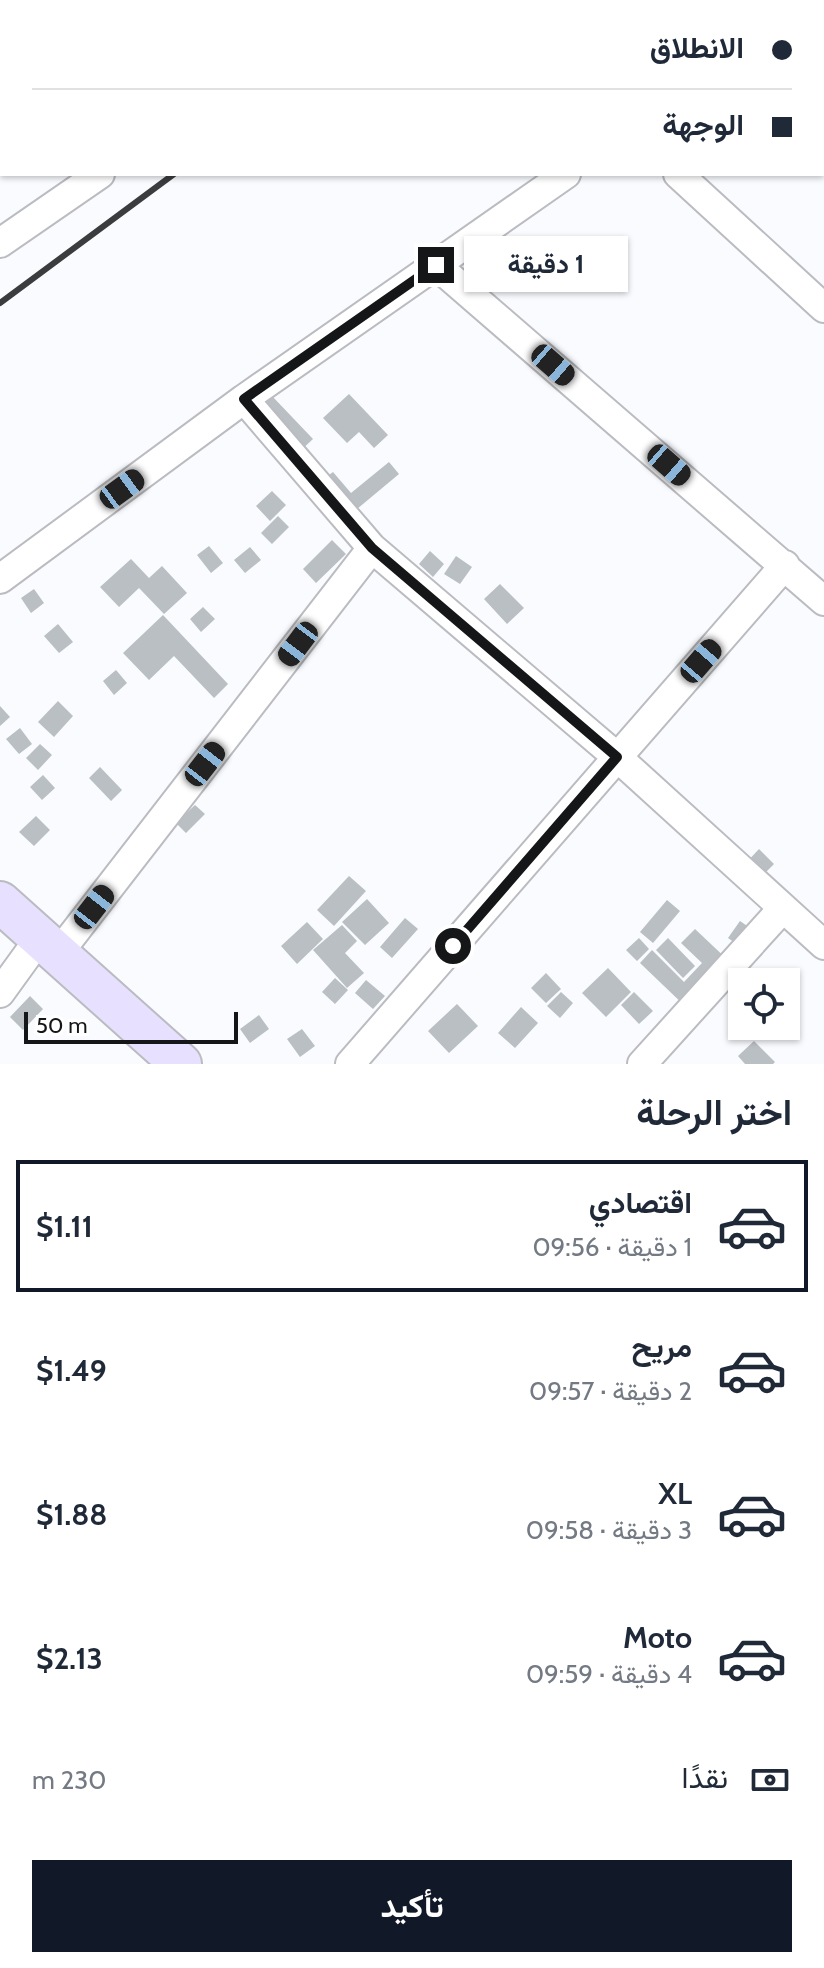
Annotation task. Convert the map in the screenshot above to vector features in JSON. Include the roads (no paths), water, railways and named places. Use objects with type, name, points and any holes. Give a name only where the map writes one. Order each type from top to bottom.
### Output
[{"type":"street","points":[[0,243],[97,176]]},
{"type":"street","points":[[0,579],[244,399],[563,176]]},
{"type":"street","points":[[680,176],[824,308]]},
{"type":"street","points":[[436,265],[824,601]]},
{"type":"street","points":[[244,399],[372,548],[617,757],[824,945]]},
{"type":"street","points":[[0,993],[48,947],[372,548]]},
{"type":"street","points":[[350,1064],[785,565]]},
{"type":"street","points":[[0,902],[181,1064]]},
{"type":"street","points":[[642,1064],[783,908]]},
{"type":"railway","points":[[0,303],[171,176]]}]
